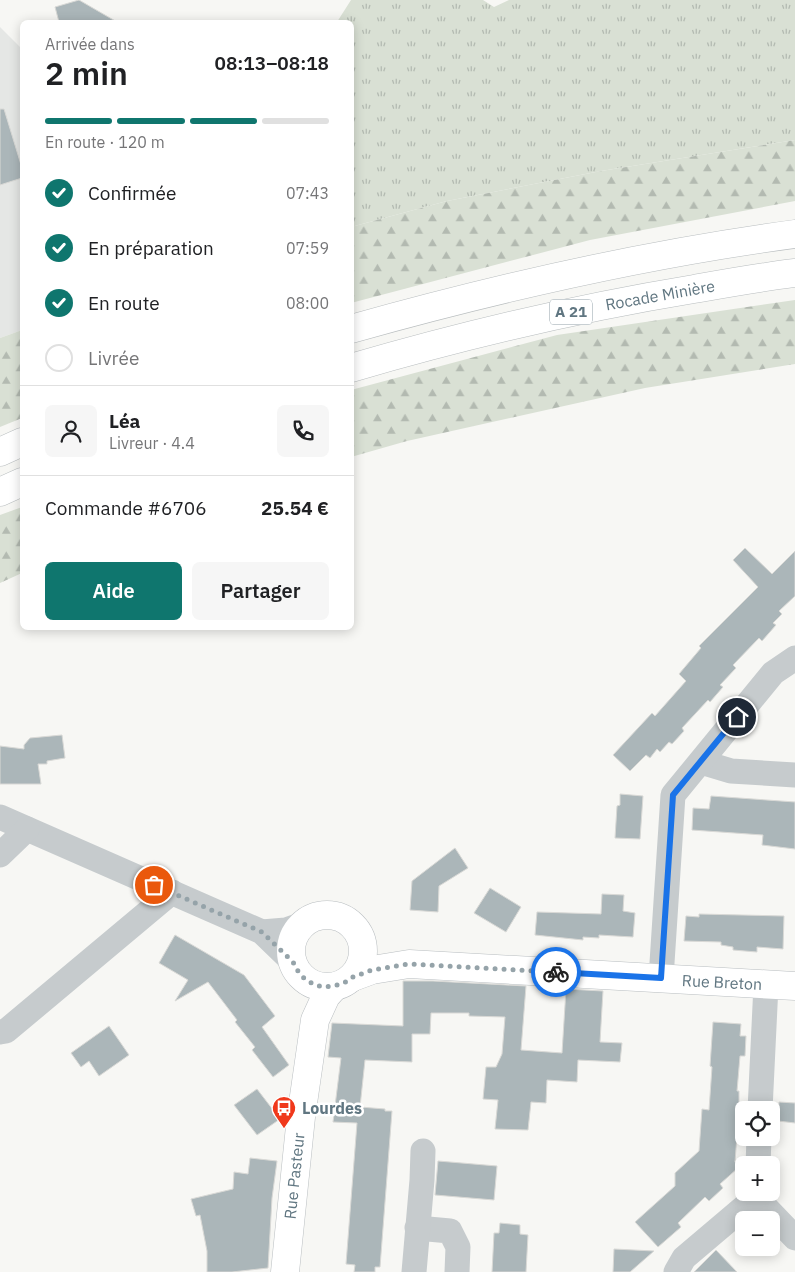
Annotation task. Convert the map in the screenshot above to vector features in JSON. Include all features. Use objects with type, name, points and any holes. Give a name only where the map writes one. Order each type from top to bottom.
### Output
[{"type":"main road","name":"A 21","points":[[354,327],[475,295],[592,269],[712,246],[795,234]]},
{"type":"main road","name":"Rocade Minière","points":[[354,367],[423,347],[522,322],[635,299],[795,273]]},
{"type":"main road","points":[[635,299],[710,299],[795,290]]},
{"type":"main road","points":[[0,452],[20,443]]},
{"type":"main road","points":[[0,492],[20,483]]},
{"type":"main road","points":[[326,915],[339,917],[350,923],[359,932],[363,944],[363,956],[360,967],[343,982],[323,987],[313,984],[298,970],[291,948],[295,935],[303,924],[314,917],[326,915]]},
{"type":"main road","name":"Rue Breton","points":[[359,932],[377,946],[409,964]]},
{"type":"main road","name":"Rue Breton","points":[[343,982],[372,970],[409,964],[795,986]]},
{"type":"main road","name":"Rue Pasteur","points":[[298,970],[315,1020]]},
{"type":"main road","name":"Rue Pasteur","points":[[285,1272],[299,1133],[315,1020],[326,996],[343,982]]},
{"type":"street","points":[[661,978],[673,795],[773,673],[795,658]]},
{"type":"street","points":[[701,762],[731,771],[795,775]]},
{"type":"street","points":[[0,817],[262,932],[298,970]]},
{"type":"street","points":[[0,855],[27,829]]},
{"type":"street","points":[[0,1032],[6,1031],[172,892]]},
{"type":"street","points":[[262,932],[286,930],[303,924]]},
{"type":"street","points":[[760,1101],[766,985]]},
{"type":"street","points":[[414,1272],[423,1151]]},
{"type":"street","points":[[676,1272],[684,1258],[749,1201]]},
{"type":"street","points":[[761,1201],[795,1238]]},
{"type":"street","points":[[417,1228],[450,1231],[458,1247],[457,1272]]},
{"type":"shaded area","points":[[0,27],[20,47],[20,331],[0,338]]},
{"type":"green space","points":[[351,0],[483,0],[494,7],[509,0],[795,0],[795,140],[601,171],[447,201],[354,226],[354,20],[338,20]]},
{"type":"green space","points":[[795,140],[795,201],[590,240],[354,302],[354,226],[447,201],[601,171]]},
{"type":"green space","points":[[795,300],[795,364],[645,388],[407,441],[354,456],[354,389],[557,335]]},
{"type":"green space","points":[[20,331],[20,419],[0,427],[0,338]]},
{"type":"green space","points":[[20,508],[20,574],[0,583],[0,515]]},
{"type":"building","points":[[79,0],[114,20],[58,20],[55,7]]},
{"type":"building","points":[[0,109],[4,109],[20,161],[20,179],[0,185]]},
{"type":"building","points":[[745,548],[772,574],[795,551],[795,596],[779,611],[782,614],[773,623],[776,625],[762,641],[759,638],[733,665],[736,668],[720,685],[723,687],[682,728],[684,731],[672,744],[669,742],[660,752],[657,749],[650,758],[646,755],[630,771],[613,755],[652,713],[655,716],[686,681],[679,674],[701,648],[699,646],[758,587],[733,560]]},
{"type":"building","points":[[62,735],[65,758],[47,761],[47,764],[38,764],[41,784],[0,784],[0,746],[24,749],[24,745],[30,738]]},
{"type":"building","points":[[620,794],[643,796],[640,839],[615,838],[617,806],[620,805]]},
{"type":"building","points":[[711,796],[795,802],[795,849],[762,845],[763,835],[692,830],[693,808],[709,809]]},
{"type":"building","points":[[455,848],[468,868],[439,886],[438,912],[410,910],[412,881]]},
{"type":"building","points":[[490,888],[521,907],[506,932],[474,913]]},
{"type":"building","points":[[602,894],[624,895],[623,911],[635,913],[633,937],[599,935],[599,938],[583,937],[583,940],[535,935],[537,912],[601,914]]},
{"type":"building","points":[[699,914],[784,916],[783,949],[757,947],[757,952],[733,950],[733,947],[721,945],[721,942],[684,941],[686,916],[699,917]]},
{"type":"building","points":[[175,935],[244,975],[275,1016],[262,1027],[289,1065],[273,1077],[252,1050],[255,1047],[235,1022],[237,1020],[208,982],[175,1001],[188,980],[159,963]]},
{"type":"building","points":[[403,981],[526,986],[521,1050],[562,1053],[566,989],[603,991],[600,1042],[622,1043],[620,1062],[578,1060],[577,1082],[547,1080],[546,1103],[531,1102],[528,1130],[495,1129],[498,1100],[483,1099],[486,1067],[496,1067],[502,1054],[505,1017],[469,1016],[469,1013],[431,1013],[430,1034],[412,1034],[412,1062],[365,1060],[360,1107],[392,1111],[380,1267],[375,1267],[375,1272],[354,1272],[355,1265],[346,1264],[357,1123],[333,1122],[341,1058],[328,1057],[332,1023],[403,1026]]},
{"type":"building","points":[[713,1022],[741,1024],[740,1036],[746,1036],[745,1056],[740,1056],[737,1091],[739,1091],[739,1101],[735,1101],[735,1171],[720,1184],[723,1188],[709,1201],[705,1197],[678,1223],[681,1227],[658,1247],[635,1222],[675,1186],[675,1173],[699,1151],[702,1109],[709,1110],[712,1067],[710,1066]]},
{"type":"building","points":[[109,1026],[129,1055],[99,1076],[89,1061],[81,1067],[71,1053]]},
{"type":"building","points":[[257,1089],[280,1119],[257,1135],[234,1105]]},
{"type":"building","points":[[780,1102],[795,1103],[795,1123],[780,1121]]},
{"type":"building","points":[[250,1158],[277,1161],[272,1198],[268,1268],[232,1272],[207,1272],[207,1251],[200,1215],[196,1216],[191,1199],[233,1189],[234,1172],[248,1174]]},
{"type":"building","points":[[438,1161],[497,1166],[494,1200],[435,1195]]},
{"type":"building","points":[[500,1223],[520,1225],[520,1234],[528,1235],[526,1272],[492,1272],[494,1233],[499,1233]]},
{"type":"building","points":[[614,1249],[654,1251],[630,1272],[613,1272]]},
{"type":"building","points":[[716,1250],[737,1272],[694,1272]]},
{"type":"way so far","points":[[154,885],[262,932],[293,962],[295,968],[304,978],[313,984],[323,987],[344,983],[353,977],[372,970],[409,964],[556,972]]},
{"type":"place","name":"Lourdes","points":[[284,1129]]},
{"type":"route","points":[[556,972],[661,978],[673,795],[737,717]]}]
